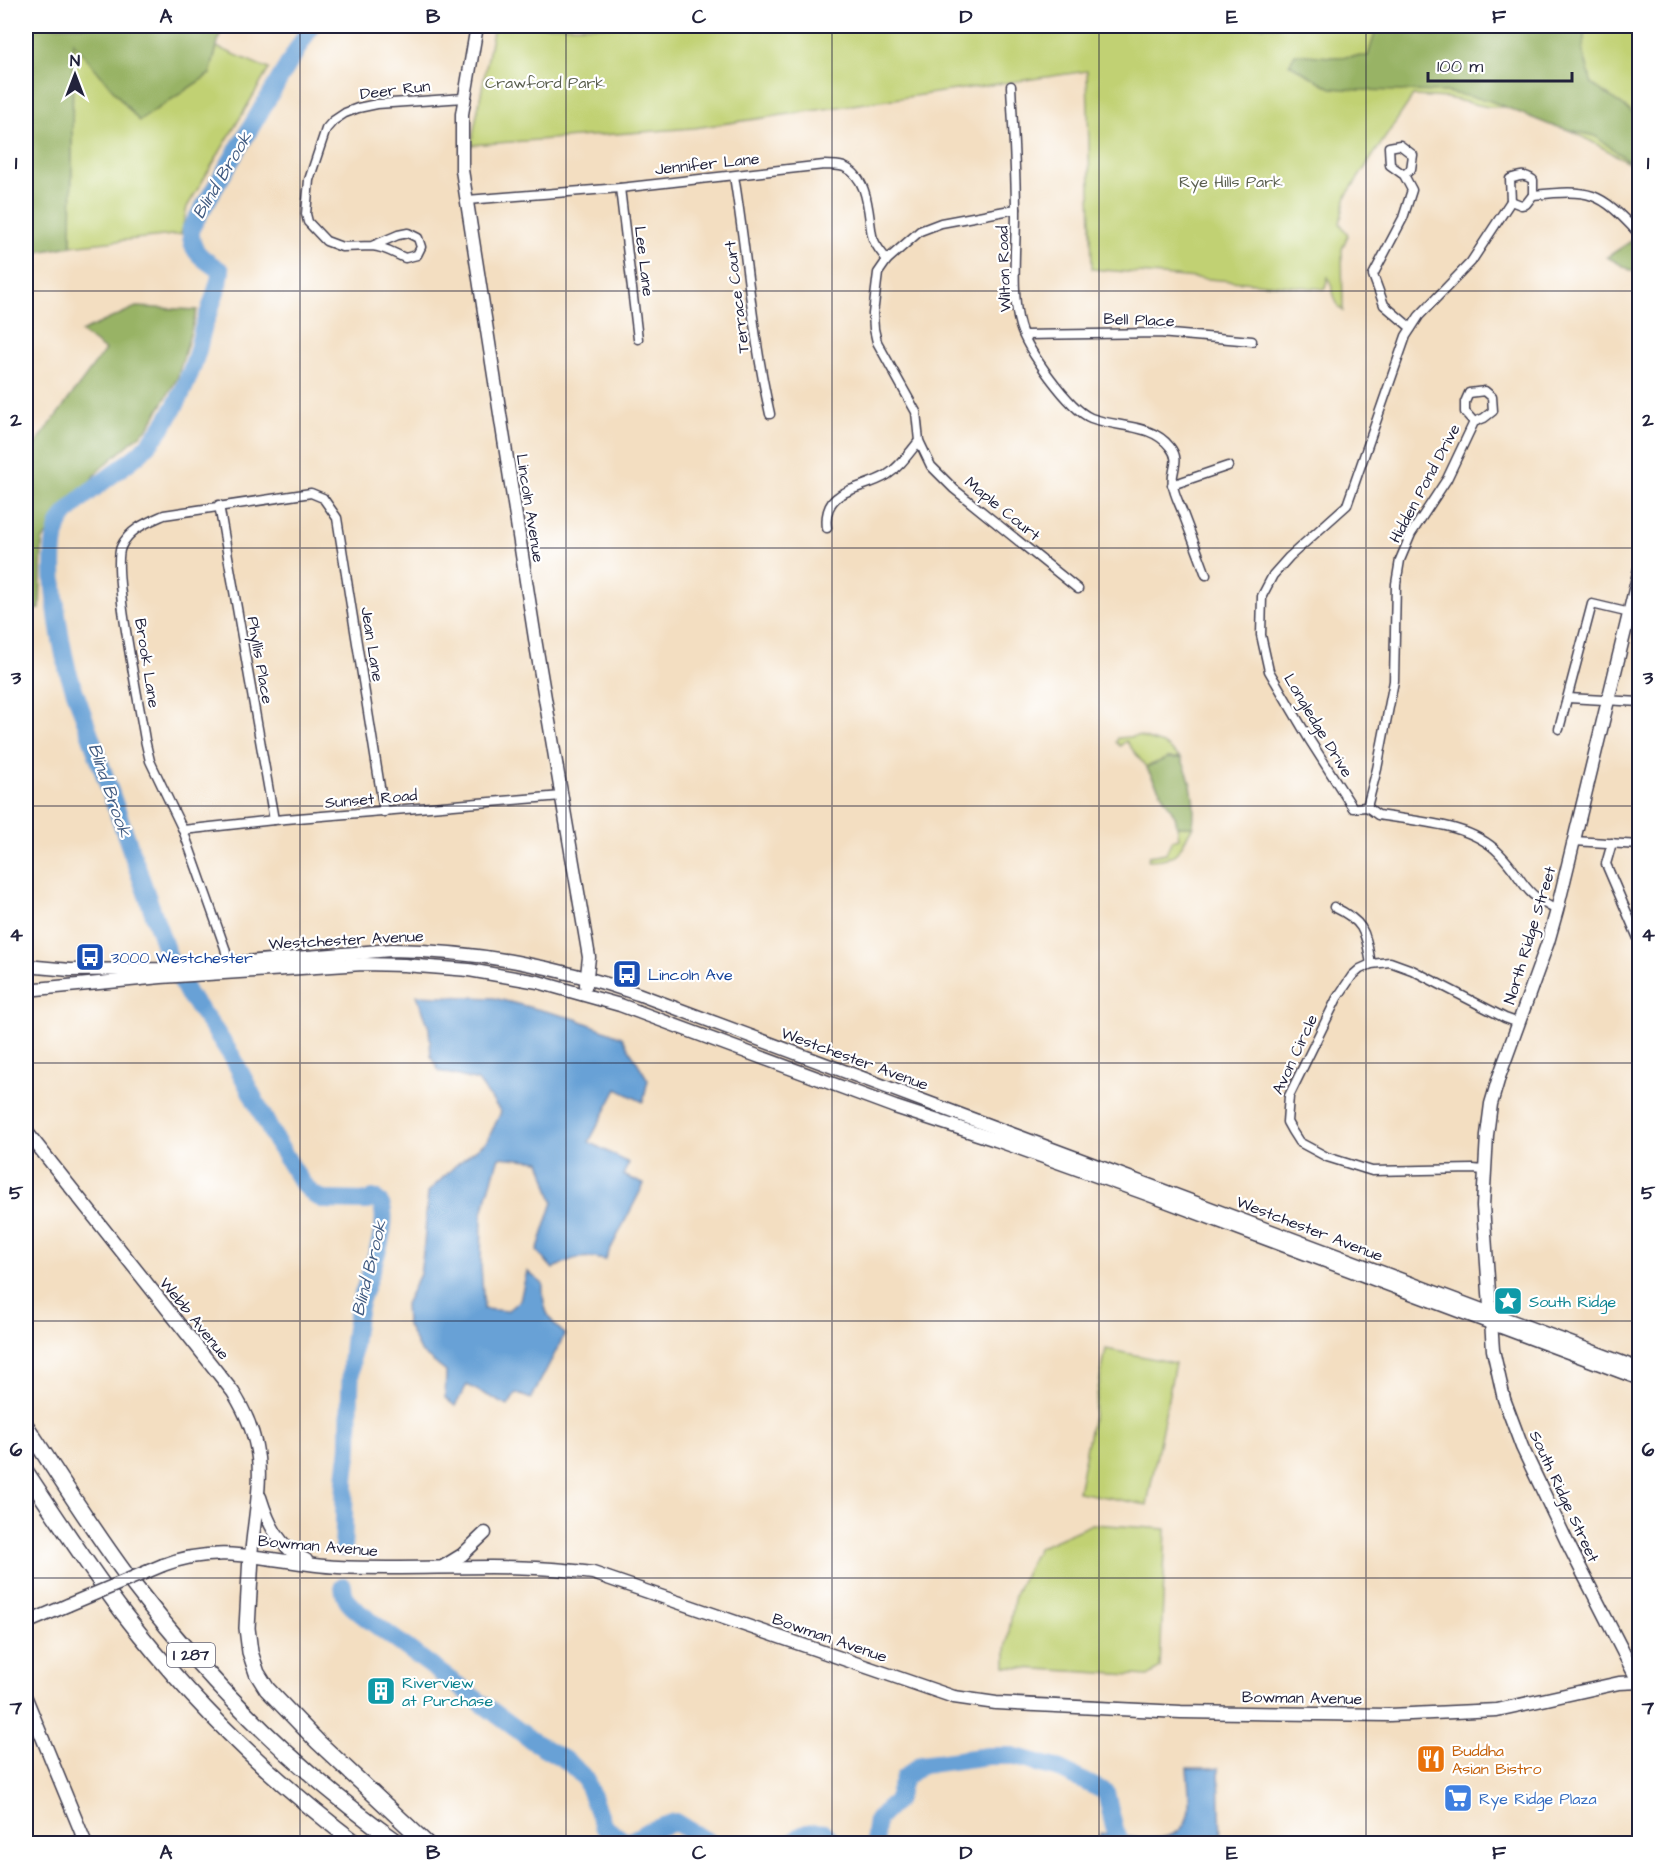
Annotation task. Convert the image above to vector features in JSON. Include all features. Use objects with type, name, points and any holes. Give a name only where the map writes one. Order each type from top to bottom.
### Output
[{"type":"highway","name":"I 287","points":[[26,1426],[123,1570],[200,1665],[293,1758],[400,1844]]},
{"type":"highway","name":"I 287","points":[[26,1472],[102,1585],[181,1682],[270,1771],[357,1844]]},
{"type":"highway","points":[[251,1556],[247,1628],[250,1652],[257,1673],[267,1689],[318,1742],[427,1844]]},
{"type":"main road","name":"Lincoln Avenue","points":[[477,26],[464,98],[461,147],[467,200],[530,610],[589,957],[585,995]]},
{"type":"main road","name":"North Ridge Street","points":[[1490,1318],[1483,1218],[1483,1170],[1491,1104],[1557,910],[1640,569]]},
{"type":"main road","name":"Westchester Avenue","points":[[229,968],[357,951],[426,950],[496,957],[587,978],[638,994],[1490,1318],[1640,1379]]},
{"type":"main road","name":"Westchester Avenue","points":[[26,990],[192,970],[349,965],[404,965],[469,970],[538,982],[620,1005],[895,1107],[1640,1369]]},
{"type":"main road","name":"Westchester Avenue","points":[[26,966],[158,973]]},
{"type":"main road","name":"Webb Avenue","points":[[26,1131],[233,1392],[254,1433],[260,1464],[259,1493],[251,1556]]},
{"type":"main road","name":"South Ridge Street","points":[[1490,1318],[1493,1350],[1504,1399],[1522,1447],[1568,1544],[1639,1683]]},
{"type":"main road","points":[[259,1493],[267,1520],[274,1532],[297,1556],[314,1564]]},
{"type":"main road","points":[[442,1567],[462,1555],[485,1533]]},
{"type":"main road","name":"Bowman Avenue","points":[[26,1623],[163,1565],[205,1554],[251,1556],[336,1567],[534,1567],[592,1574],[638,1587],[954,1697],[996,1703],[1181,1713],[1389,1715],[1497,1710],[1618,1683],[1639,1683]]},
{"type":"main road","points":[[26,1698],[86,1844]]},
{"type":"street","name":"Wilton Road","points":[[1011,86],[1016,209],[1016,299],[1021,328],[1036,358],[1065,398],[1077,410],[1089,417],[1150,431],[1162,437],[1177,457],[1172,485],[1206,574]]},
{"type":"street","name":"Deer Run","points":[[372,246],[408,233],[418,238],[421,248],[417,255],[405,258],[393,254],[385,247],[342,247],[326,241],[308,222],[306,214],[309,180],[326,129],[339,117],[358,108],[377,104],[464,98]]},
{"type":"street","name":"Jennifer Lane","points":[[467,200],[620,188],[824,165],[847,168],[860,182],[868,206],[872,238],[887,260]]},
{"type":"street","points":[[1404,175],[1412,190],[1403,218],[1373,275],[1384,305],[1412,328]]},
{"type":"street","points":[[1521,175],[1528,176],[1533,180],[1533,195],[1526,204],[1521,205],[1510,201],[1510,179],[1521,175]]},
{"type":"street","name":"Terrace Court","points":[[734,176],[759,363],[770,414]]},
{"type":"street","name":"Lee Lane","points":[[620,188],[638,339]]},
{"type":"street","points":[[1533,195],[1568,191],[1602,198],[1614,207],[1638,233]]},
{"type":"street","name":"Longledge Drive","points":[[1510,201],[1471,262],[1419,316],[1412,328],[1399,353],[1347,505],[1273,575],[1262,596],[1261,634],[1269,671],[1353,808],[1366,807],[1378,815],[1467,831],[1499,853],[1530,894],[1541,903],[1557,910]]},
{"type":"street","points":[[827,528],[829,505],[837,496],[886,476],[899,466],[919,441],[916,412],[877,342],[873,329],[879,273],[887,260],[920,231],[941,223],[1016,209]]},
{"type":"street","name":"Bell Place","points":[[1025,335],[1160,333],[1252,341]]},
{"type":"street","name":"Hidden Pond Drive","points":[[1366,807],[1377,769],[1394,681],[1396,584],[1400,560],[1411,534],[1447,479],[1474,422]]},
{"type":"street","name":"Maple Court","points":[[919,441],[931,466],[954,489],[1078,590]]},
{"type":"street","points":[[1172,485],[1228,466]]},
{"type":"street","name":"Brook Lane","points":[[229,968],[183,830],[150,761],[121,593],[119,553],[128,535],[144,524],[165,515],[219,505],[311,493]]},
{"type":"street","name":"Jean Lane","points":[[311,493],[323,498],[338,518],[384,812]]},
{"type":"street","name":"Phyllis Place","points":[[219,505],[274,820]]},
{"type":"street","points":[[1559,729],[1592,604],[1630,613]]},
{"type":"street","points":[[1568,698],[1640,702]]},
{"type":"street","name":"Sunset Road","points":[[183,830],[274,820],[562,796]]},
{"type":"street","points":[[1574,840],[1640,845]]},
{"type":"street","points":[[1612,843],[1606,864],[1640,943]]},
{"type":"street","points":[[1334,907],[1360,923],[1367,940],[1371,964],[1390,962],[1412,970],[1519,1023]]},
{"type":"street","name":"Avon Circle","points":[[1371,964],[1352,976],[1337,998],[1294,1083],[1287,1107],[1287,1122],[1299,1142],[1309,1149],[1353,1167],[1372,1171],[1473,1168],[1483,1170]]},
{"type":"green space","points":[[26,26],[222,26],[210,74],[139,121],[73,42],[71,246],[26,254]]},
{"type":"green space","name":"Crawford Park","points":[[494,26],[1639,26],[1639,168],[1576,133],[1512,107],[1488,107],[1447,98],[1413,96],[1346,196],[1340,223],[1348,235],[1342,249],[1343,311],[1335,300],[1328,277],[1325,289],[1092,269],[1087,71],[694,128],[471,145]]},
{"type":"green space","points":[[1373,26],[1585,26],[1583,51],[1592,84],[1639,117],[1639,168],[1595,136],[1550,125],[1488,100],[1445,92],[1331,88],[1289,64],[1295,54],[1331,57],[1368,56],[1375,33]]},
{"type":"green space","points":[[73,41],[210,74],[217,47],[269,69],[187,207],[181,234],[71,246]]},
{"type":"green space","points":[[1639,236],[1639,275],[1607,257]]},
{"type":"green space","points":[[136,307],[197,310],[177,379],[148,428],[100,469],[42,541],[40,609],[26,611],[26,457],[105,350],[81,332]]},
{"type":"green space","points":[[1138,736],[1163,744],[1181,758],[1168,758],[1146,767],[1126,741],[1120,746],[1116,742],[1118,738]]},
{"type":"green space","points":[[1168,758],[1181,758],[1188,775],[1194,808],[1193,826],[1177,826],[1175,816],[1146,767]]},
{"type":"green space","points":[[1177,826],[1193,826],[1181,848],[1172,856],[1159,860],[1148,860],[1149,856],[1166,853],[1172,840],[1179,838]]},
{"type":"green space","points":[[1106,1349],[1175,1363],[1147,1505],[1078,1492]]},
{"type":"green space","points":[[1092,1524],[1166,1529],[1160,1668],[1148,1676],[1006,1667],[1006,1650],[1015,1594],[1038,1548]]},
{"type":"water","points":[[417,995],[494,998],[576,1019],[622,1037],[648,1080],[643,1102],[617,1089],[589,1142],[629,1163],[623,1175],[644,1184],[605,1260],[578,1258],[553,1269],[537,1251],[553,1202],[540,1161],[499,1157],[482,1213],[481,1266],[484,1309],[507,1311],[520,1300],[527,1271],[543,1284],[543,1300],[547,1312],[554,1324],[565,1334],[531,1399],[516,1393],[508,1406],[467,1385],[455,1406],[445,1398],[446,1372],[420,1351],[406,1323],[405,1304],[420,1274],[428,1192],[456,1165],[487,1141],[501,1112],[478,1081],[439,1071],[431,1056],[429,1028]]},
{"type":"water","points":[[1187,1768],[1219,1768],[1221,1843],[1096,1843],[1101,1833],[1151,1839],[1175,1833],[1183,1826],[1189,1810]]},
{"type":"waterway","name":"Blind Brook","points":[[311,26],[191,228],[192,244],[195,249],[204,259],[221,271],[197,353],[182,393],[160,430],[141,452],[83,498],[63,518],[58,527],[53,559],[55,599],[68,672],[168,955],[188,994],[233,1058],[276,1141],[302,1183],[314,1195],[324,1200],[367,1201],[373,1198],[381,1204],[383,1230],[360,1303],[354,1337],[343,1548]]},
{"type":"waterway","name":"Blind Brook","points":[[343,1586],[347,1600],[357,1611],[534,1742],[567,1761],[585,1778],[603,1826],[627,1843],[649,1831],[675,1822],[712,1844]]},
{"type":"waterway","name":"Blind Brook","points":[[876,1844],[877,1820],[896,1801],[904,1778],[921,1765],[988,1756],[1012,1756],[1056,1768],[1106,1792],[1114,1827],[1121,1844]]},
{"type":"waterway","name":"Blind Brook","points":[[792,1844],[803,1835],[815,1832],[825,1833],[834,1844]]},
{"type":"place","name":"3000 Westchester","points":[[90,957]]},
{"type":"place","name":"Lincoln Ave","points":[[627,974]]},
{"type":"place","name":"South Ridge","points":[[1508,1301]]},
{"type":"place","name":"Riverview at Purchase","points":[[381,1691]]},
{"type":"place","name":"Buddha Asian Bistro","points":[[1431,1759]]},
{"type":"place","name":"Rye Ridge Plaza","points":[[1458,1798]]},
{"type":"park label","name":"Rye Hills Park","points":[[1231,181]]}]
